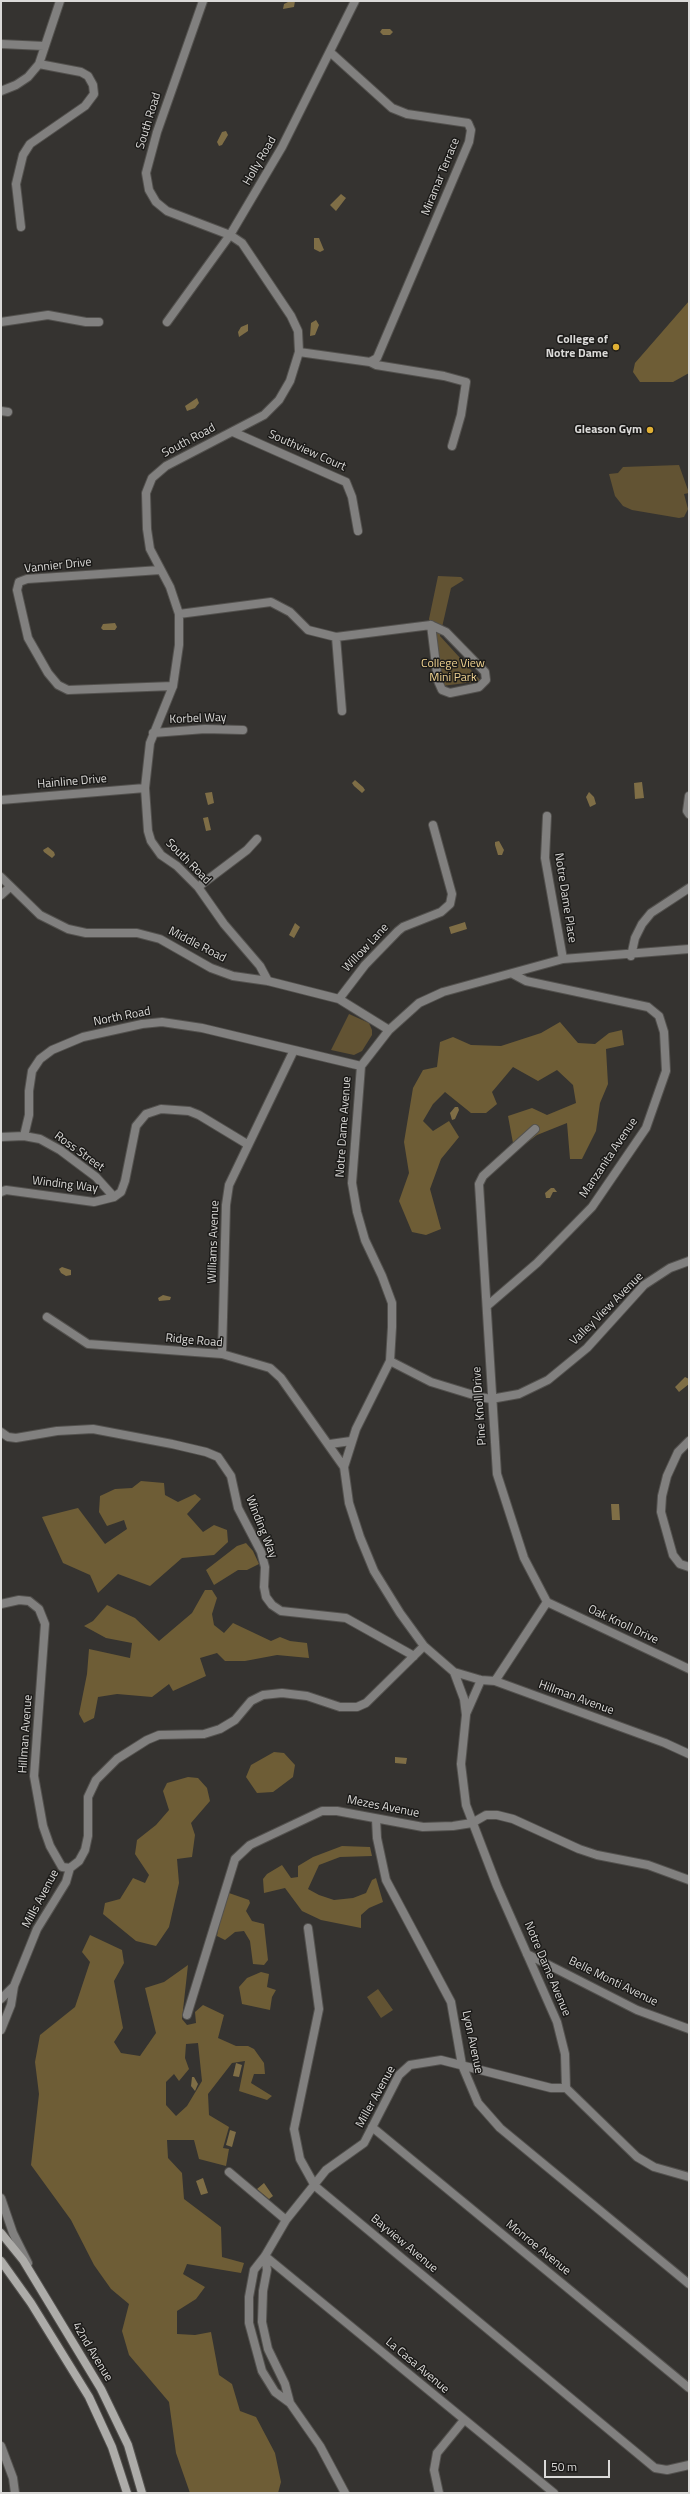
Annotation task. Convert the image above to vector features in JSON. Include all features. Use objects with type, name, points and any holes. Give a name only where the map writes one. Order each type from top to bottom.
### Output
[{"type":"street","points":[[1,91],[16,85],[28,76],[39,64],[60,1]]},
{"type":"street","name":"South Road","points":[[203,1],[157,132],[146,173],[149,190],[156,202],[167,211],[230,235],[242,243],[284,302],[298,331],[299,352],[290,381],[279,400],[264,415],[166,466],[152,478],[146,493],[146,529],[150,549],[170,587],[179,614],[179,645],[173,686],[150,743],[145,788],[148,831],[151,841],[161,855],[177,866],[198,887],[224,924],[260,966],[268,981]]},
{"type":"street","name":"Holly Road","points":[[167,322],[230,235],[282,146],[355,1]]},
{"type":"street","points":[[1,44],[44,46]]},
{"type":"street","name":"Miramar Terrace","points":[[330,52],[392,108],[407,114],[468,123],[471,130],[469,142],[394,322],[377,358],[370,362]]},
{"type":"street","points":[[21,227],[16,184],[23,155],[30,144],[85,106],[94,94],[94,85],[88,76],[81,72],[39,64]]},
{"type":"street","points":[[1,322],[48,315],[86,322],[99,322]]},
{"type":"street","points":[[299,352],[370,362],[376,365],[444,376],[466,382],[461,416],[452,446]]},
{"type":"street","name":"Southview Court","points":[[233,432],[346,482],[352,497],[358,531]]},
{"type":"street","name":"Vannier Drive","points":[[160,570],[27,579],[19,582],[17,590],[28,638],[48,673],[58,685],[68,690],[173,686]]},
{"type":"street","points":[[179,614],[271,602],[290,612],[308,630],[336,637],[431,625],[446,632],[485,672],[486,680],[479,687],[450,693],[442,690],[438,681],[431,625]]},
{"type":"street","points":[[336,637],[342,711]]},
{"type":"street","name":"Korbel Way","points":[[153,733],[204,729],[243,730]]},
{"type":"street","name":"Hainline Drive","points":[[1,800],[145,788]]},
{"type":"street","points":[[689,796],[687,812],[689,814]]},
{"type":"street","name":"Notre Dame Place","points":[[547,816],[545,858],[563,959]]},
{"type":"street","name":"Willow Lane","points":[[339,999],[360,971],[403,926],[441,912],[450,904],[452,894],[433,825]]},
{"type":"street","points":[[198,887],[247,850],[256,839]]},
{"type":"street","name":"Middle Road","points":[[1,878],[40,915],[68,929],[86,933],[136,933],[160,939],[211,968],[233,976],[268,981],[339,999],[389,1030]]},
{"type":"street","points":[[1,895],[10,887]]},
{"type":"street","points":[[631,956],[635,938],[642,924],[651,913],[689,888]]},
{"type":"street","name":"Notre Dame Avenue","points":[[566,2088],[565,2054],[557,2022],[472,1822],[463,1790],[461,1764],[466,1715],[464,1699],[454,1672],[424,1646],[396,1607],[374,1571],[360,1537],[350,1503],[344,1467],[351,1441],[390,1361],[392,1303],[382,1276],[365,1240],[357,1212],[352,1183],[361,1066],[389,1030],[427,998],[563,959],[631,956],[689,950]]},
{"type":"street","name":"Manzanita Avenue","points":[[487,1306],[537,1263],[592,1207],[646,1128],[666,1071],[664,1032],[659,1016],[648,1007],[526,981],[513,974]]},
{"type":"street","name":"North Road","points":[[24,1136],[29,1115],[30,1080],[36,1064],[52,1050],[83,1038],[142,1024],[162,1022],[202,1028],[361,1066]]},
{"type":"street","name":"Williams Avenue","points":[[222,1354],[226,1205],[229,1185],[247,1144],[294,1050]]},
{"type":"street","name":"Winding Way","points":[[1,1192],[6,1190],[94,1202],[114,1197],[121,1192],[125,1181],[136,1126],[146,1114],[154,1111],[176,1110],[199,1115],[247,1144]]},
{"type":"street","name":"Pine Knoll Drive","points":[[535,1129],[483,1176],[478,1184],[497,1474],[524,1558],[547,1602]]},
{"type":"street","points":[[1,1138],[24,1136]]},
{"type":"street","name":"Ross Street","points":[[24,1136],[40,1139],[60,1150],[96,1177],[114,1197]]},
{"type":"street","name":"Valley View Avenue","points":[[390,1361],[451,1390],[491,1399],[519,1394],[548,1380],[587,1348],[644,1285],[670,1268],[689,1261]]},
{"type":"street","name":"Ridge Road","points":[[47,1317],[88,1344],[222,1354],[270,1368],[281,1378],[330,1444],[344,1467]]},
{"type":"street","name":"Winding Way","points":[[1,1432],[8,1437],[16,1438],[58,1431],[93,1429],[172,1444],[206,1452],[218,1457],[231,1476],[238,1508],[261,1552],[265,1567],[264,1587],[266,1597],[272,1605],[281,1611],[346,1618],[414,1656]]},
{"type":"street","points":[[330,1444],[351,1441]]},
{"type":"street","points":[[689,1441],[678,1452],[667,1476],[662,1496],[661,1512],[673,1555],[680,1564],[689,1567]]},
{"type":"street","name":"Hillman Avenue","points":[[1,1604],[19,1600],[29,1601],[39,1609],[43,1616],[45,1637],[34,1776],[43,1826],[50,1846],[62,1867],[70,1868]]},
{"type":"street","points":[[495,1681],[547,1602]]},
{"type":"street","name":"Oak Knoll Drive","points":[[547,1602],[689,1669]]},
{"type":"street","points":[[70,1868],[79,1861],[85,1850],[88,1836],[88,1797],[96,1780],[117,1759],[147,1740],[159,1735],[204,1734],[220,1729],[235,1720],[251,1701],[263,1695],[282,1693],[307,1696],[340,1707],[357,1707],[366,1703],[424,1646]]},
{"type":"street","name":"Hillman Avenue","points":[[454,1672],[481,1680],[495,1681],[665,1743],[689,1754]]},
{"type":"street","name":"Notre Dame Avenue","points":[[466,1715],[481,1680]]},
{"type":"street","name":"Mezes Avenue","points":[[187,2015],[232,1866],[238,1854],[250,1845],[322,1811],[337,1811],[423,1827],[453,1826],[472,1822],[486,1815],[497,1815],[513,1819],[579,1849],[597,1855],[648,1865],[689,1880]]},
{"type":"street","name":"Lyon Avenue","points":[[376,1819],[377,1838],[386,1880],[451,2002],[462,2065],[478,2103],[500,2128],[689,2284]]},
{"type":"street","name":"Mills Avenue","points":[[14,1986],[37,1929],[66,1882],[70,1868]]},
{"type":"street","name":"Bayview Avenue","points":[[308,1928],[319,2010],[294,2130],[300,2159],[315,2186],[655,2468],[667,2470],[689,2465]]},
{"type":"street","name":"Belle Monti Avenue","points":[[527,1954],[638,2010],[689,2029]]},
{"type":"street","points":[[1,1999],[14,1986]]},
{"type":"street","points":[[1,2030],[11,2005],[14,1986]]},
{"type":"street","name":"Miller Avenue","points":[[290,2403],[275,2392],[262,2371],[249,2323],[249,2296],[254,2270],[265,2256],[286,2220],[315,2186],[326,2170],[359,2148],[405,2068],[415,2063],[441,2060],[551,2088],[566,2088]]},
{"type":"street","points":[[566,2088],[637,2157],[654,2167],[689,2177]]},
{"type":"street","name":"Monroe Avenue","points":[[372,2127],[689,2388]]},
{"type":"street","points":[[229,2172],[286,2220]]},
{"type":"street","points":[[1,2198],[13,2233],[44,2294]]},
{"type":"street","name":"42nd Avenue","points":[[1,2233],[22,2260],[44,2294],[101,2390],[128,2445],[142,2493]]},
{"type":"street","points":[[265,2256],[267,2270],[263,2292],[262,2322],[268,2349],[285,2384],[290,2403],[320,2446],[344,2493]]},
{"type":"street","name":"La Casa Avenue","points":[[265,2256],[554,2493]]},
{"type":"street","points":[[1,2261],[31,2304],[89,2397],[112,2447],[127,2493]]},
{"type":"street","points":[[439,2493],[434,2470],[437,2453],[464,2420]]},
{"type":"street","points":[[1,2446],[13,2478],[15,2493]]},
{"type":"green space","points":[[679,465],[689,493],[684,494],[688,509],[684,517],[679,518],[632,510],[623,506],[615,496],[609,474],[618,473],[623,467]]},
{"type":"green space","name":"College View Mini Park","points":[[438,576],[461,577],[464,580],[451,588],[440,636],[481,681],[442,686],[429,619]]},
{"type":"green space","points":[[349,1014],[369,1023],[372,1030],[372,1035],[362,1051],[354,1055],[331,1050]]},
{"type":"green space","points":[[378,1989],[393,2010],[381,2018],[367,1997]]},
{"type":"shaded area","points":[[290,1],[295,1],[294,7],[283,9],[284,4]]},
{"type":"shaded area","points":[[382,29],[390,29],[393,32],[390,35],[383,35],[380,32]]},
{"type":"shaded area","points":[[226,131],[228,135],[222,145],[219,146],[217,142],[222,132]]},
{"type":"shaded area","points":[[341,194],[346,198],[336,211],[330,205]]},
{"type":"shaded area","points":[[314,238],[319,238],[324,250],[320,252],[314,249]]},
{"type":"shaded area","points":[[689,301],[689,373],[673,382],[640,382],[633,372],[635,363]]},
{"type":"shaded area","points":[[316,320],[319,325],[315,335],[310,336],[311,323]]},
{"type":"shaded area","points":[[248,324],[248,331],[239,337],[238,332],[241,327]]},
{"type":"shaded area","points":[[197,398],[199,403],[195,408],[187,411],[185,406]]},
{"type":"shaded area","points":[[115,623],[117,627],[115,630],[103,630],[101,628],[103,624]]},
{"type":"shaded area","points":[[355,780],[365,790],[362,793],[352,783]]},
{"type":"shaded area","points":[[642,782],[644,798],[635,799],[634,783]]},
{"type":"shaded area","points":[[212,792],[214,803],[208,805],[205,793]]},
{"type":"shaded area","points":[[589,792],[594,797],[596,804],[590,807],[586,797]]},
{"type":"shaded area","points":[[208,817],[211,830],[206,831],[203,818]]},
{"type":"shaded area","points":[[499,841],[504,850],[502,855],[498,855],[495,845],[495,842]]},
{"type":"shaded area","points":[[48,847],[54,852],[55,855],[52,858],[43,850]]},
{"type":"shaded area","points":[[465,922],[467,929],[451,934],[449,927]]},
{"type":"shaded area","points":[[295,923],[300,927],[294,938],[289,935]]},
{"type":"shaded area","points":[[560,1022],[578,1043],[595,1044],[609,1033],[622,1030],[624,1045],[606,1049],[608,1084],[600,1103],[596,1131],[582,1159],[570,1159],[567,1123],[537,1135],[524,1145],[513,1143],[508,1116],[532,1108],[547,1115],[576,1103],[573,1085],[557,1070],[538,1081],[513,1067],[492,1092],[497,1104],[486,1113],[471,1113],[445,1092],[433,1104],[423,1121],[433,1131],[449,1121],[459,1137],[441,1159],[430,1189],[441,1229],[426,1235],[412,1232],[399,1201],[409,1173],[404,1142],[413,1088],[423,1070],[437,1067],[440,1042],[453,1037],[471,1045],[501,1046],[541,1033]]},
{"type":"shaded area","points":[[455,1107],[458,1107],[459,1110],[455,1119],[452,1120],[450,1113]]},
{"type":"shaded area","points":[[551,1188],[554,1188],[557,1192],[553,1192],[550,1198],[546,1198],[545,1193]]},
{"type":"shaded area","points":[[62,1267],[71,1270],[71,1275],[66,1276],[61,1273],[59,1269]]},
{"type":"shaded area","points":[[163,1295],[171,1297],[170,1300],[159,1301],[158,1298]]},
{"type":"shaded area","points":[[685,1377],[689,1379],[689,1384],[679,1392],[675,1387]]},
{"type":"shaded area","points":[[141,1481],[164,1483],[165,1495],[178,1502],[195,1494],[201,1499],[187,1514],[203,1532],[214,1525],[227,1530],[228,1542],[214,1555],[182,1558],[150,1586],[118,1574],[98,1593],[90,1575],[63,1563],[42,1517],[78,1508],[105,1544],[127,1529],[124,1520],[107,1526],[99,1512],[100,1496],[115,1489],[132,1488]]},
{"type":"shaded area","points":[[611,1504],[619,1504],[620,1520],[612,1520]]},
{"type":"shaded area","points":[[246,1543],[253,1551],[259,1564],[247,1570],[238,1570],[214,1585],[206,1570],[237,1546]]},
{"type":"shaded area","points":[[205,1590],[212,1590],[217,1598],[212,1614],[214,1625],[224,1633],[233,1623],[271,1641],[280,1637],[290,1641],[307,1643],[309,1658],[277,1655],[245,1661],[225,1661],[217,1653],[200,1658],[206,1676],[173,1691],[169,1684],[152,1697],[117,1694],[98,1697],[94,1718],[84,1723],[79,1714],[87,1674],[89,1649],[130,1658],[132,1643],[106,1638],[84,1626],[93,1621],[107,1605],[135,1618],[159,1641],[192,1613]]},
{"type":"shaded area","points":[[274,1752],[284,1753],[295,1765],[293,1777],[273,1792],[257,1793],[246,1777],[251,1765]]},
{"type":"shaded area","points":[[395,1757],[407,1758],[406,1764],[395,1763]]},
{"type":"shaded area","points":[[188,1777],[198,1778],[207,1788],[210,1801],[191,1823],[195,1835],[192,1857],[177,1859],[179,1883],[169,1927],[156,1946],[136,1941],[103,1914],[105,1903],[120,1899],[133,1878],[145,1883],[149,1875],[135,1854],[137,1840],[156,1825],[169,1810],[163,1791],[167,1783]]},
{"type":"shaded area","points":[[342,1846],[370,1847],[372,1856],[340,1857],[319,1865],[308,1889],[319,1895],[334,1900],[353,1898],[366,1893],[372,1880],[376,1878],[383,1902],[369,1908],[361,1915],[361,1928],[321,1920],[302,1911],[285,1888],[264,1893],[263,1879],[267,1874],[282,1865],[291,1878],[298,1877],[298,1866],[313,1857]]},
{"type":"shaded area","points":[[229,1893],[249,1900],[250,1903],[246,1911],[252,1921],[264,1924],[268,1960],[264,1965],[253,1964],[250,1941],[244,1931],[235,1932],[225,1940],[217,1936],[222,1905]]},
{"type":"shaded area","points":[[90,1935],[122,1950],[124,1963],[114,1981],[123,2028],[114,2042],[121,2053],[140,2056],[156,2033],[145,1988],[164,1982],[188,1965],[182,2019],[187,2025],[196,2023],[195,2012],[203,2005],[224,2015],[218,2038],[236,2046],[248,2046],[254,2049],[264,2063],[265,2074],[254,2074],[251,2083],[272,2096],[267,2100],[239,2091],[245,2061],[232,2063],[208,2094],[209,2115],[229,2127],[223,2148],[229,2149],[226,2166],[199,2159],[194,2140],[167,2140],[168,2158],[182,2173],[184,2199],[221,2227],[222,2257],[244,2263],[241,2273],[187,2264],[183,2274],[205,2287],[196,2299],[177,2311],[177,2334],[195,2335],[211,2332],[219,2375],[232,2384],[240,2411],[256,2417],[275,2453],[281,2482],[278,2493],[190,2493],[176,2453],[169,2402],[129,2355],[122,2331],[129,2304],[111,2289],[94,2265],[71,2220],[31,2165],[39,2094],[35,2062],[40,2035],[75,2007],[90,1962],[82,1952]],"holes":[[[198,2043],[202,2081],[187,2106],[176,2116],[166,2105],[166,2082],[174,2074],[179,2081],[189,2069],[185,2058],[186,2044]]]},
{"type":"shaded area","points":[[261,1972],[269,1974],[267,1987],[276,1990],[272,1997],[270,2010],[242,2004],[239,1987],[247,1978]]},
{"type":"shaded area","points":[[236,2063],[242,2065],[239,2077],[233,2076]]},
{"type":"shaded area","points":[[192,2077],[194,2077],[198,2084],[195,2091],[191,2086]]},
{"type":"shaded area","points":[[230,2130],[236,2132],[232,2147],[226,2145]]},
{"type":"shaded area","points":[[203,2178],[208,2193],[201,2195],[196,2181]]},
{"type":"shaded area","points":[[264,2183],[273,2196],[269,2199],[257,2189]]},
{"type":"place","name":"College of Notre Dame","points":[[616,347]]},
{"type":"place","name":"Gleason Gym","points":[[650,430]]}]
